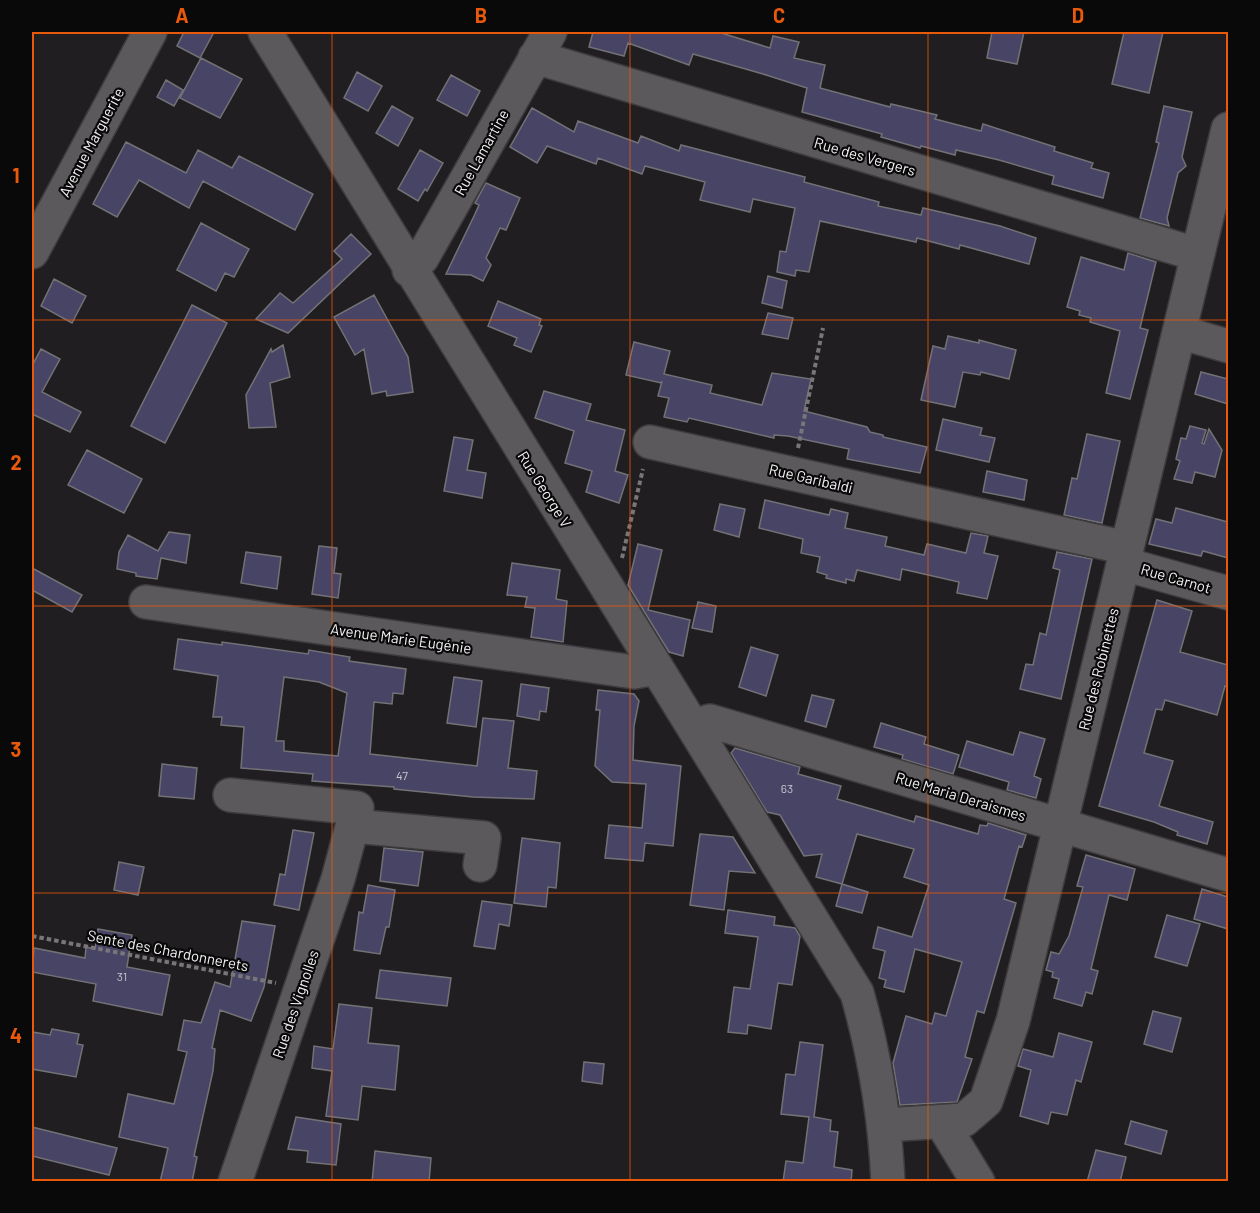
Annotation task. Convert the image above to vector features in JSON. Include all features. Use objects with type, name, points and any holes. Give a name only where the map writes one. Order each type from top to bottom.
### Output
[{"type":"street","name":"Avenue Marguerite","points":[[32,252],[150,32]]},
{"type":"street","name":"Rue George V","points":[[265,32],[409,270],[655,669],[694,726],[857,993],[871,1042],[885,1125],[888,1182]]},
{"type":"street","name":"Rue Lamartine","points":[[409,270],[422,258],[542,44]]},
{"type":"street","name":"Rue des Vergers","points":[[542,44],[548,63],[1197,254]]},
{"type":"street","name":"Rue des Robinettes","points":[[885,1125],[964,1120],[986,1101],[1013,1021],[1228,129]]},
{"type":"street","points":[[1179,332],[1228,346]]},
{"type":"street","name":"Rue Garibaldi","points":[[650,442],[793,474],[1126,556]]},
{"type":"street","name":"Rue Carnot","points":[[1126,556],[1228,593]]},
{"type":"street","name":"Avenue Marie Eugénie","points":[[146,602],[634,672],[655,669]]},
{"type":"street","name":"Rue Maria Deraismes","points":[[694,726],[710,721],[1228,875]]},
{"type":"street","points":[[230,795],[357,808],[352,826],[484,838],[480,865]]},
{"type":"street","name":"Rue des Vignolles","points":[[235,1182],[338,879],[352,826]]},
{"type":"street","points":[[942,1123],[978,1182]]},
{"type":"path","points":[[793,474],[823,328]]},
{"type":"path","points":[[612,596],[650,442]]},
{"type":"path","name":"Sente des Chardonnerets","points":[[32,936],[300,988]]},
{"type":"building","points":[[184,32],[214,32],[200,58],[177,46]]},
{"type":"building","points":[[593,32],[718,32],[770,48],[773,36],[799,42],[794,58],[825,65],[820,88],[890,107],[891,104],[937,115],[935,119],[981,131],[983,124],[1055,147],[1054,151],[1093,163],[1091,168],[1109,173],[1103,198],[1052,184],[1054,176],[999,160],[956,150],[955,155],[921,146],[920,148],[881,137],[882,134],[802,112],[807,88],[763,74],[693,54],[689,65],[628,43],[624,56],[589,47]]},
{"type":"building","points":[[992,32],[1024,32],[1017,64],[987,58]]},
{"type":"building","points":[[1124,32],[1163,32],[1149,93],[1112,84]]},
{"type":"building","points":[[201,58],[242,79],[220,118],[180,98]]},
{"type":"building","points":[[357,72],[382,86],[368,111],[344,98]]},
{"type":"building","points":[[451,75],[480,91],[467,116],[437,100]]},
{"type":"building","points":[[166,80],[183,90],[174,106],[157,97]]},
{"type":"building","points":[[392,106],[413,118],[398,146],[376,133]]},
{"type":"building","points":[[1164,106],[1192,112],[1182,157],[1186,166],[1178,173],[1167,218],[1169,226],[1140,218],[1159,143],[1156,142]]},
{"type":"building","points":[[532,108],[574,132],[578,121],[638,143],[641,136],[679,151],[681,145],[805,177],[804,182],[879,202],[878,206],[921,215],[923,208],[1000,226],[1036,238],[1029,264],[960,245],[959,249],[917,238],[916,242],[820,221],[809,272],[796,270],[795,276],[777,272],[780,251],[786,252],[795,208],[753,199],[750,212],[700,200],[705,182],[645,166],[642,174],[598,158],[596,164],[547,146],[537,163],[510,147]]},
{"type":"building","points":[[126,142],[186,173],[198,150],[232,168],[239,156],[313,194],[295,230],[203,181],[189,208],[139,180],[117,217],[93,204]]},
{"type":"building","points":[[420,150],[443,163],[427,191],[425,189],[418,201],[398,189]]},
{"type":"building","points":[[486,183],[520,198],[506,230],[500,228],[486,258],[491,265],[483,281],[471,275],[446,274],[479,205],[475,203]]},
{"type":"building","points":[[201,223],[249,249],[234,277],[225,273],[216,291],[177,270]]},
{"type":"building","points":[[351,234],[371,254],[288,333],[256,319],[280,293],[293,303],[342,259],[334,251]]},
{"type":"building","points":[[1128,253],[1156,262],[1140,328],[1148,330],[1130,399],[1106,393],[1120,331],[1090,322],[1091,318],[1079,315],[1080,311],[1067,307],[1081,257],[1124,270]]},
{"type":"building","points":[[768,276],[787,281],[782,308],[762,303]]},
{"type":"building","points":[[54,279],[86,296],[72,323],[41,306]]},
{"type":"building","points":[[374,295],[408,357],[413,392],[387,396],[386,391],[372,394],[364,349],[355,355],[334,317]]},
{"type":"building","points":[[498,301],[541,319],[539,325],[542,326],[531,352],[514,345],[517,338],[488,326]]},
{"type":"building","points":[[192,305],[227,323],[165,443],[131,426]]},
{"type":"building","points":[[768,313],[793,318],[788,339],[762,334]]},
{"type":"building","points":[[948,336],[979,343],[979,340],[1016,350],[1009,379],[981,372],[980,375],[963,372],[955,407],[921,400],[933,346],[945,349]]},
{"type":"building","points":[[634,342],[670,351],[664,374],[712,385],[710,393],[762,405],[772,373],[811,379],[804,411],[867,427],[870,432],[883,435],[883,437],[927,447],[920,473],[847,459],[849,449],[788,436],[774,435],[774,438],[689,418],[687,422],[664,417],[669,398],[658,396],[662,381],[661,383],[626,375]]},
{"type":"building","points":[[283,345],[290,377],[270,383],[276,427],[249,428],[246,395],[271,349],[272,352]]},
{"type":"building","points":[[41,349],[60,359],[42,392],[81,412],[70,432],[32,414],[32,366]]},
{"type":"building","points":[[1201,372],[1228,379],[1228,404],[1195,394]]},
{"type":"building","points":[[544,391],[591,404],[586,420],[625,430],[615,471],[628,475],[619,503],[586,492],[592,471],[565,463],[574,431],[535,418]]},
{"type":"building","points":[[943,419],[982,428],[980,435],[995,438],[989,462],[936,450]]},
{"type":"building","points":[[1190,426],[1206,430],[1202,443],[1204,444],[1209,429],[1222,450],[1215,477],[1195,472],[1192,483],[1174,479],[1180,461],[1176,459],[1181,438],[1186,439]]},
{"type":"building","points":[[1087,434],[1120,441],[1102,523],[1064,515],[1072,478],[1077,479]]},
{"type":"building","points":[[454,437],[473,440],[467,470],[486,473],[482,498],[444,491]]},
{"type":"building","points":[[87,450],[142,479],[124,513],[68,485]]},
{"type":"building","points":[[987,471],[1027,480],[1024,500],[983,492]]},
{"type":"building","points":[[765,500],[829,515],[831,509],[848,513],[845,528],[887,537],[885,546],[924,555],[927,544],[966,553],[971,533],[988,536],[984,553],[998,556],[987,599],[957,593],[959,582],[902,569],[900,580],[857,570],[854,581],[846,579],[846,583],[826,578],[827,575],[817,572],[820,557],[801,553],[803,539],[759,528]]},
{"type":"building","points":[[720,504],[745,509],[739,537],[714,530]]},
{"type":"building","points":[[1176,508],[1228,522],[1228,558],[1203,551],[1201,556],[1149,544],[1156,519],[1172,523]]},
{"type":"building","points":[[169,532],[190,535],[186,563],[161,558],[157,579],[136,576],[136,573],[117,569],[119,552],[128,535],[158,551]]},
{"type":"building","points":[[638,544],[662,550],[648,610],[690,620],[683,656],[669,652],[628,585]]},
{"type":"building","points":[[319,546],[337,548],[334,573],[341,574],[338,598],[312,594]]},
{"type":"building","points":[[246,552],[281,557],[277,589],[241,583]]},
{"type":"building","points":[[1057,552],[1092,559],[1061,699],[1020,689],[1026,664],[1033,665],[1040,633],[1046,635],[1060,570],[1053,568]]},
{"type":"building","points":[[512,563],[560,570],[556,599],[567,601],[563,642],[531,637],[535,608],[525,607],[527,597],[507,595]]},
{"type":"building","points":[[32,568],[82,595],[72,612],[32,590]]},
{"type":"building","points":[[1157,600],[1192,611],[1180,652],[1228,665],[1228,687],[1225,686],[1217,715],[1165,700],[1162,710],[1156,709],[1144,753],[1173,761],[1159,806],[1213,822],[1207,844],[1177,835],[1178,832],[1154,822],[1099,806]]},
{"type":"building","points":[[698,602],[716,606],[712,632],[692,628]]},
{"type":"building","points":[[178,639],[222,645],[222,642],[308,654],[309,650],[350,657],[349,661],[406,669],[403,694],[393,693],[392,704],[374,702],[370,754],[477,766],[483,718],[514,721],[508,768],[537,771],[534,799],[473,797],[394,789],[394,787],[312,781],[313,774],[241,768],[244,727],[221,725],[222,717],[213,717],[218,676],[174,669]],"holes":[[[284,677],[319,682],[347,693],[338,756],[284,751],[284,741],[276,741]]]},
{"type":"building","points":[[751,647],[778,655],[766,696],[739,687]]},
{"type":"building","points":[[454,677],[482,681],[476,727],[447,723]]},
{"type":"building","points":[[521,684],[549,688],[546,712],[540,711],[539,720],[517,716]]},
{"type":"building","points":[[598,690],[634,694],[639,701],[634,726],[633,760],[681,766],[673,846],[645,843],[643,861],[605,858],[609,825],[642,828],[646,784],[612,782],[595,766],[600,710],[596,710]]},
{"type":"building","points":[[812,695],[834,700],[826,727],[805,721]]},
{"type":"building","points":[[881,723],[926,737],[924,744],[959,755],[953,774],[902,759],[903,755],[874,747]]},
{"type":"building","points":[[1020,732],[1045,739],[1034,776],[1041,779],[1036,798],[1007,790],[1009,782],[959,767],[967,741],[1013,755]]},
{"type":"building","points":[[735,748],[800,767],[798,774],[841,786],[837,799],[914,822],[916,816],[978,834],[980,825],[987,826],[988,823],[1026,835],[1022,847],[1019,846],[1004,899],[1016,903],[984,1013],[977,1011],[965,1057],[972,1059],[957,1102],[900,1105],[893,1063],[906,1016],[932,1024],[935,1013],[946,1016],[962,962],[915,949],[904,992],[884,987],[886,980],[879,978],[885,951],[873,948],[878,927],[912,937],[929,885],[904,877],[914,849],[857,834],[842,884],[816,877],[822,854],[804,856],[780,815],[767,812],[731,753]]},
{"type":"building","points":[[162,764],[197,768],[194,799],[159,796]]},
{"type":"building","points":[[293,830],[314,833],[299,910],[274,905],[280,874],[285,875]]},
{"type":"building","points":[[700,834],[733,837],[755,873],[729,871],[724,910],[690,905]]},
{"type":"building","points":[[522,838],[560,843],[556,888],[548,887],[546,907],[514,903]]},
{"type":"building","points":[[384,848],[423,852],[418,886],[380,881]]},
{"type":"building","points":[[1086,855],[1135,869],[1127,900],[1109,895],[1091,969],[1098,971],[1092,994],[1086,992],[1082,1006],[1054,998],[1059,979],[1052,977],[1053,972],[1046,970],[1051,952],[1059,954],[1069,936],[1083,887],[1077,886]]},
{"type":"building","points":[[119,862],[144,867],[138,895],[114,890]]},
{"type":"building","points":[[842,884],[868,892],[862,913],[836,906]]},
{"type":"building","points":[[368,885],[395,890],[389,927],[386,927],[380,954],[354,950],[359,912],[363,913]]},
{"type":"building","points":[[1202,889],[1228,897],[1228,929],[1194,919]]},
{"type":"building","points":[[482,901],[512,905],[509,926],[499,924],[495,949],[474,946]]},
{"type":"building","points":[[728,910],[775,917],[774,925],[795,928],[800,936],[792,985],[778,983],[771,1029],[748,1025],[747,1034],[728,1032],[734,987],[750,989],[758,937],[725,933]]},
{"type":"building","points":[[1167,915],[1200,924],[1187,966],[1155,957]]},
{"type":"building","points":[[242,921],[275,926],[264,987],[251,1021],[220,1010],[212,1048],[215,1049],[213,1071],[194,1156],[197,1157],[192,1182],[160,1182],[168,1148],[119,1137],[128,1094],[174,1104],[187,1052],[178,1050],[184,1020],[201,1023],[215,982],[230,987]]},
{"type":"building","points":[[98,929],[132,935],[127,967],[170,975],[162,1015],[93,1001],[96,984],[32,972],[34,948],[85,958],[86,947],[95,949]]},
{"type":"building","points":[[380,970],[451,978],[447,1006],[376,998]]},
{"type":"building","points":[[339,1004],[372,1008],[368,1043],[399,1046],[395,1090],[362,1086],[358,1120],[326,1116],[332,1071],[312,1068],[314,1046],[333,1049]]},
{"type":"building","points":[[1153,1011],[1181,1018],[1172,1052],[1144,1044]]},
{"type":"building","points":[[52,1029],[79,1034],[77,1044],[83,1045],[76,1077],[32,1069],[32,1032],[50,1035]]},
{"type":"building","points":[[1059,1033],[1092,1042],[1081,1082],[1076,1080],[1067,1115],[1051,1112],[1048,1124],[1020,1116],[1031,1070],[1018,1066],[1023,1049],[1053,1057]]},
{"type":"building","points":[[800,1042],[823,1045],[814,1117],[831,1120],[830,1131],[838,1132],[834,1167],[852,1170],[851,1182],[783,1182],[786,1161],[803,1163],[809,1117],[781,1114],[786,1074],[795,1075]]},
{"type":"building","points":[[584,1062],[604,1064],[602,1084],[582,1081]]},
{"type":"building","points":[[296,1117],[341,1124],[336,1165],[307,1162],[308,1151],[288,1149]]},
{"type":"building","points":[[1131,1121],[1167,1131],[1161,1154],[1125,1144]]},
{"type":"building","points":[[32,1127],[117,1148],[109,1175],[32,1156]]},
{"type":"building","points":[[1096,1150],[1126,1157],[1120,1182],[1087,1182]]},
{"type":"building","points":[[375,1151],[431,1158],[429,1182],[372,1182]]}]
